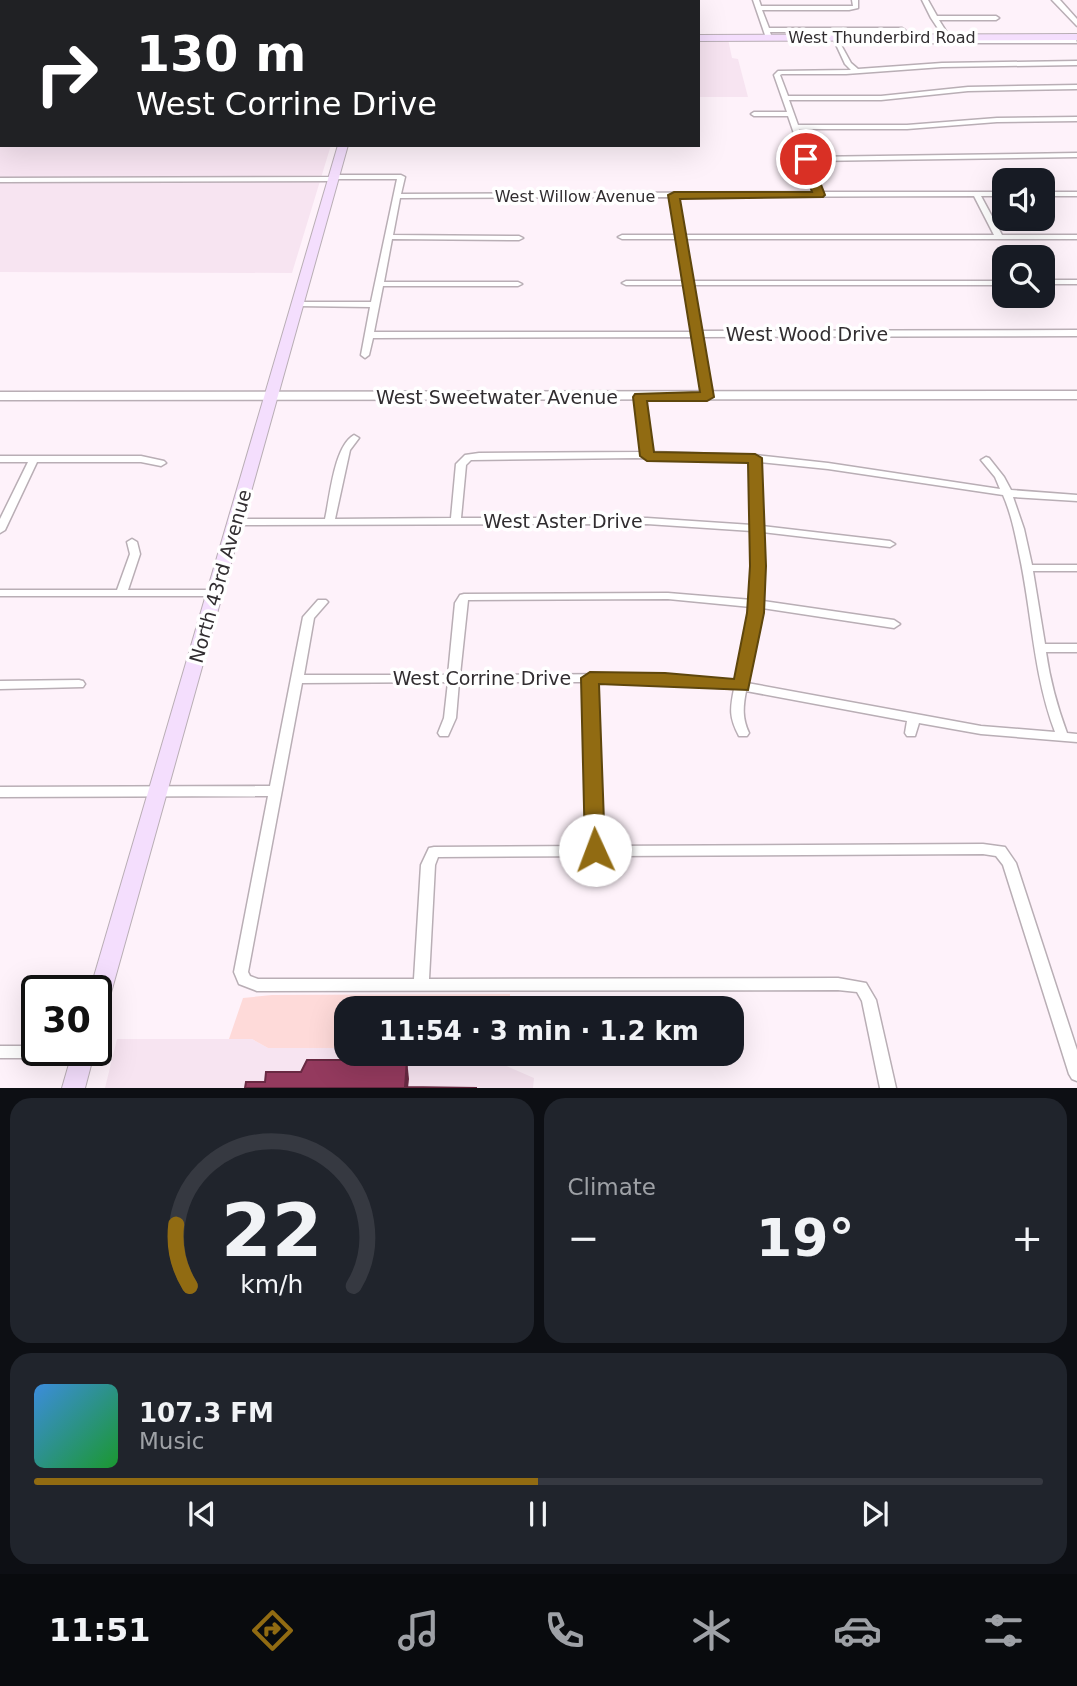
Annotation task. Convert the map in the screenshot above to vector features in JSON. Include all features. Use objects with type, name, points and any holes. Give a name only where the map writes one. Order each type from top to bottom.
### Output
[{"type":"main road","name":"West Thunderbird Road","points":[[834,37],[895,31],[946,37],[1077,37]]},
{"type":"main road","name":"West Thunderbird Road","points":[[700,36],[768,34],[834,37],[1077,37]]},
{"type":"main road","name":"North 43rd Avenue","points":[[105,975],[342,147]]},
{"type":"main road","points":[[73,1087],[79,1066]]},
{"type":"street","points":[[756,0],[768,34]]},
{"type":"street","points":[[925,0],[946,37]]},
{"type":"street","points":[[1056,0],[1075,20]]},
{"type":"street","points":[[758,8],[855,4]]},
{"type":"street","points":[[934,18],[996,18]]},
{"type":"street","name":"West Thunderbird Road","points":[[768,34],[895,31]]},
{"type":"street","points":[[834,37],[844,59],[856,71]]},
{"type":"street","points":[[819,195],[777,75],[780,72],[1077,63]]},
{"type":"street","points":[[785,99],[881,98],[977,89],[1077,88]]},
{"type":"street","points":[[754,114],[791,114]]},
{"type":"street","points":[[795,127],[907,127],[997,120],[1077,120]]},
{"type":"street","points":[[806,159],[1077,155]]},
{"type":"street","points":[[0,180],[401,177],[365,355]]},
{"type":"street","points":[[976,194],[999,236]]},
{"type":"street","name":"West Willow Avenue","points":[[397,196],[992,194]]},
{"type":"street","points":[[1055,194],[1077,194]]},
{"type":"street","points":[[674,195],[707,397]]},
{"type":"street","points":[[622,237],[1077,236]]},
{"type":"street","points":[[389,237],[519,237]]},
{"type":"street","points":[[626,284],[992,282]]},
{"type":"street","points":[[1055,282],[1077,282]]},
{"type":"street","points":[[379,284],[518,284]]},
{"type":"street","points":[[297,304],[375,305]]},
{"type":"street","name":"West Wood Drive","points":[[369,335],[1077,333]]},
{"type":"street","name":"West Sweetwater Avenue","points":[[0,396],[1075,399]]},
{"type":"street","points":[[640,397],[647,456]]},
{"type":"street","points":[[329,522],[345,450],[355,438]]},
{"type":"street","points":[[456,521],[461,464],[468,457],[755,458],[858,470],[1008,493],[1077,498]]},
{"type":"street","points":[[858,470],[862,457]]},
{"type":"street","points":[[743,733],[737,719],[757,604],[755,458]]},
{"type":"street","points":[[0,459],[141,459],[162,463]]},
{"type":"street","points":[[0,530],[34,459]]},
{"type":"street","points":[[986,460],[999,472],[1008,493],[1027,568],[1047,688],[1063,738]]},
{"type":"street","name":"West Aster Drive","points":[[236,522],[647,521],[757,529],[890,544]]},
{"type":"street","points":[[121,593],[135,554],[132,542]]},
{"type":"street","points":[[1027,568],[1077,568]]},
{"type":"street","points":[[0,593],[215,593]]},
{"type":"street","points":[[444,733],[450,718],[461,603],[464,597],[655,596],[757,604],[894,624]]},
{"type":"street","points":[[322,602],[309,617],[241,972],[244,980],[257,985],[838,984],[861,987],[869,1000],[888,1087]]},
{"type":"street","points":[[1040,648],[1077,648]]},
{"type":"street","points":[[590,678],[595,850]]},
{"type":"street","name":"West Corrine Drive","points":[[298,679],[665,679],[741,686],[981,730],[1077,738]]},
{"type":"street","points":[[0,685],[79,684]]},
{"type":"street","points":[[911,733],[914,718]]},
{"type":"street","points":[[0,792],[274,791]]},
{"type":"street","points":[[421,985],[428,865],[434,852],[1000,851],[1009,863],[1077,1074]]},
{"type":"street","points":[[0,1052],[21,1052]]},
{"type":"shaded area","points":[[700,39],[728,39],[732,58],[738,59],[748,97],[700,97]]},
{"type":"shaded area","points":[[0,147],[330,147],[292,273],[0,272]]},
{"type":"shaded area","points":[[272,995],[510,996],[334,996],[334,1048],[268,1048],[252,1039],[229,1039],[243,998]]},
{"type":"shaded area","points":[[117,1039],[252,1039],[268,1048],[334,1048],[334,1066],[506,1066],[534,1078],[533,1088],[105,1088]]},
{"type":"building","points":[[307,1060],[334,1060],[334,1066],[407,1066],[405,1087],[477,1088],[245,1088],[246,1082],[265,1082],[266,1072],[301,1072]]},
{"type":"route","points":[[595,850],[590,678],[665,679],[741,686],[755,613],[758,566],[755,458],[647,456],[640,397],[707,397],[674,195],[819,195],[806,159]]}]
